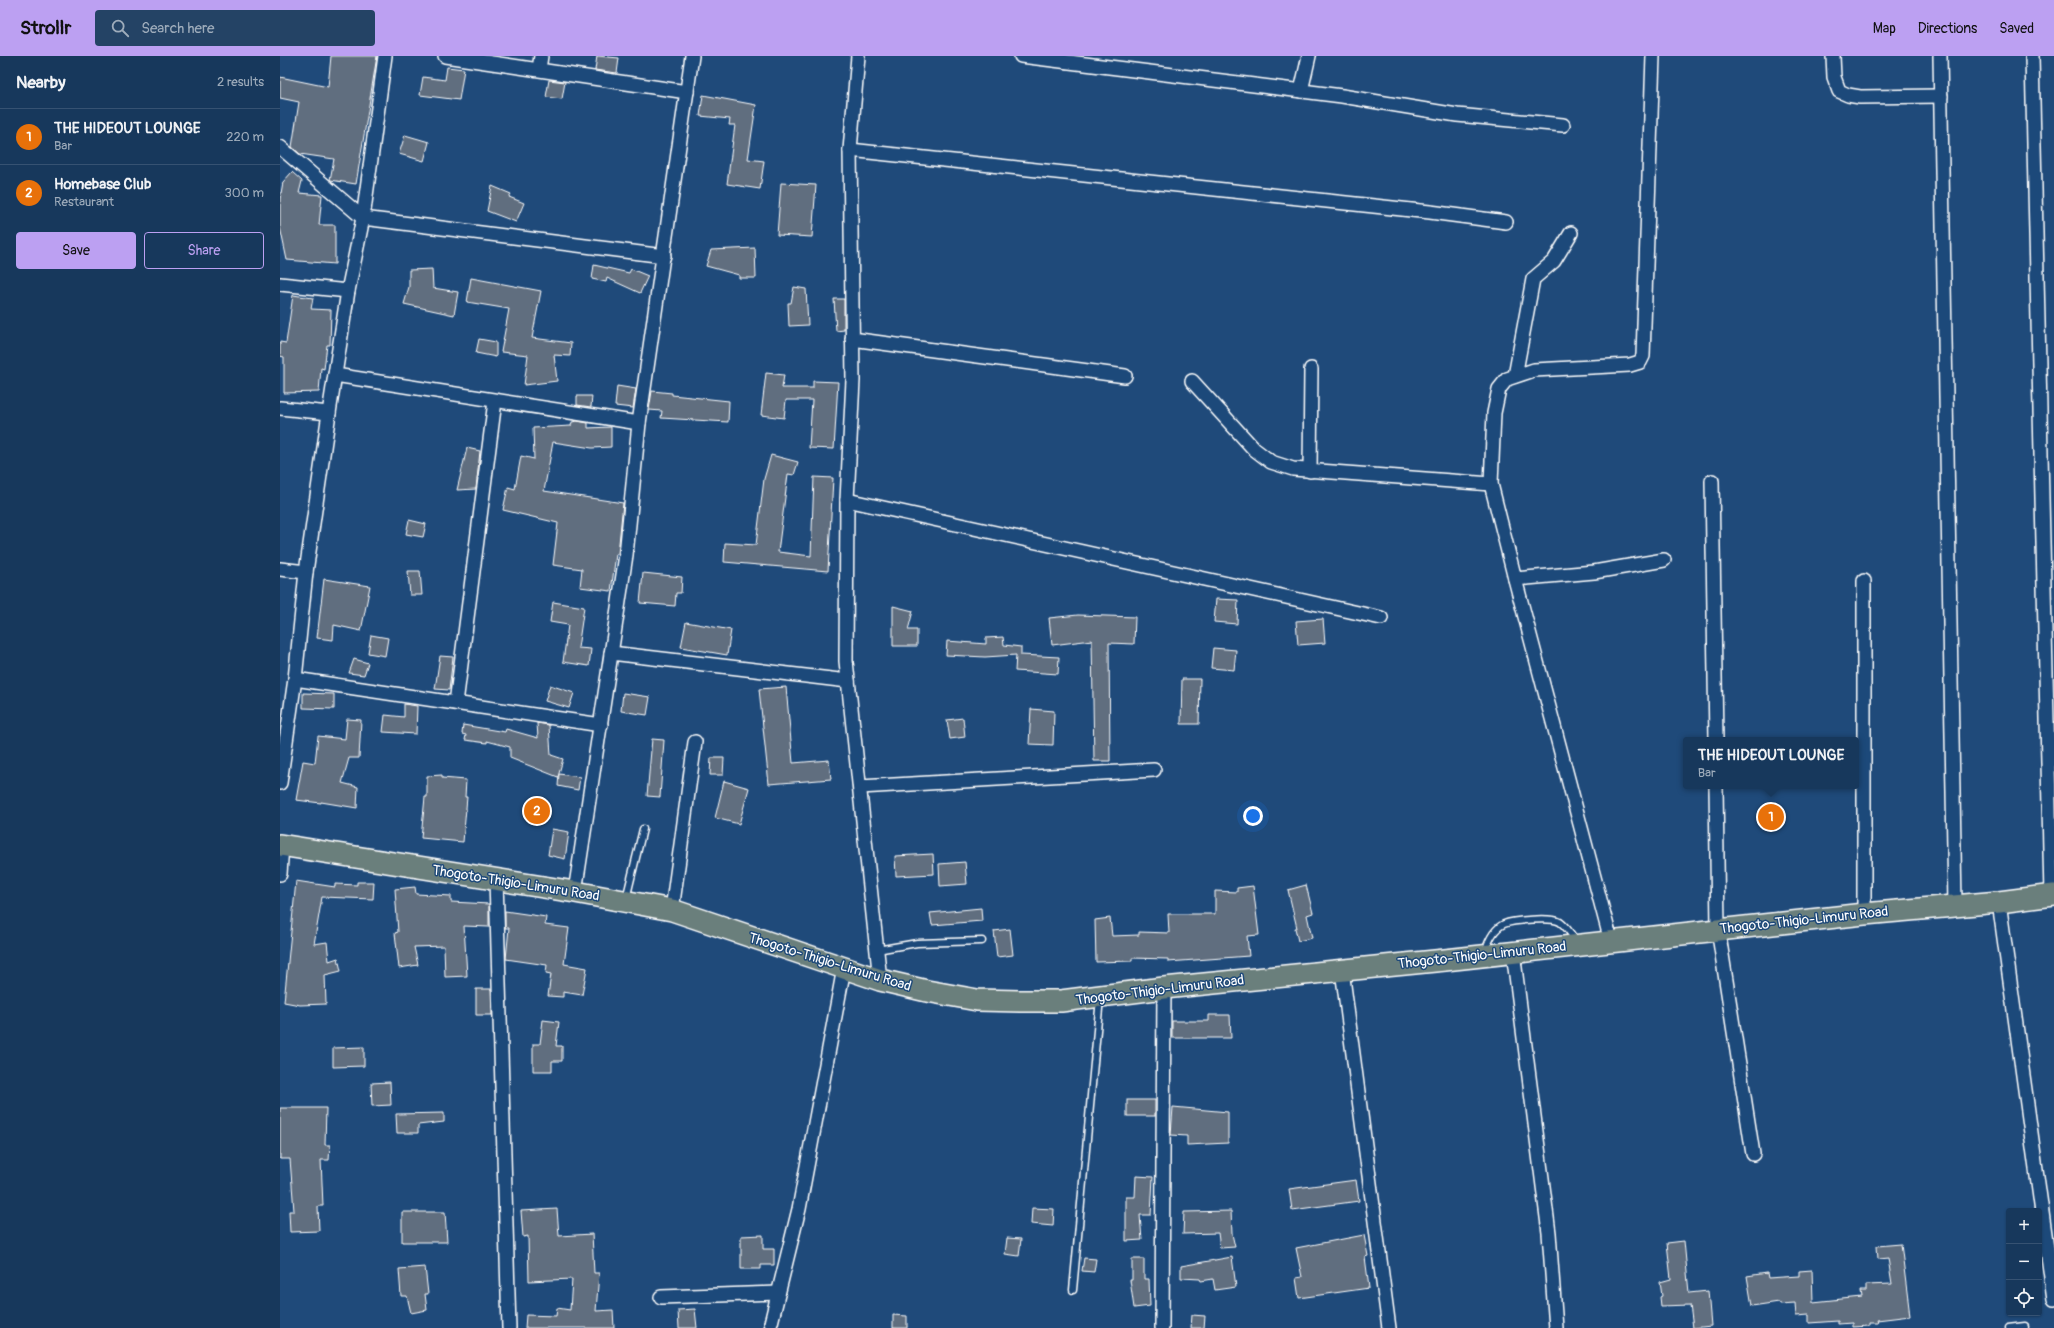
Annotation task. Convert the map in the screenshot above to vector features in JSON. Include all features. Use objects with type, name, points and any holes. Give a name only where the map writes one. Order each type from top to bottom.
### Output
[{"type":"highway","name":"Thogoto-Thigio-Limuru Road","points":[[281,845],[575,892],[672,910],[880,980],[977,1000],[1061,1001],[1164,988],[1484,956],[1718,929],[1955,905],[1999,902],[2052,895]]},
{"type":"street","points":[[280,783],[285,718],[295,679],[306,572],[329,412],[348,291],[363,218],[385,56]]},
{"type":"street","points":[[444,56],[540,62],[687,92]]},
{"type":"street","points":[[575,892],[626,556],[639,423],[692,56]]},
{"type":"street","points":[[858,56],[850,150],[853,380],[847,500],[846,661],[880,980]]},
{"type":"street","points":[[1021,56],[1301,91],[1457,115],[1563,124]]},
{"type":"street","points":[[1301,91],[1309,56]]},
{"type":"street","points":[[1611,941],[1491,484],[1494,413],[1499,389],[1507,379],[1534,370],[1630,365],[1640,362],[1643,356],[1653,56]]},
{"type":"street","points":[[1833,56],[1834,77],[1839,91],[1848,95],[1860,97],[1941,96]]},
{"type":"street","points":[[1940,56],[1955,905]]},
{"type":"street","points":[[2032,56],[2052,895]]},
{"type":"street","points":[[280,147],[363,218],[664,256]]},
{"type":"street","points":[[850,150],[1430,212],[1506,222]]},
{"type":"street","points":[[1516,376],[1533,279],[1554,261],[1571,233]]},
{"type":"street","points":[[280,284],[348,291]]},
{"type":"street","points":[[852,339],[1125,376]]},
{"type":"street","points":[[1310,470],[1311,369]]},
{"type":"street","points":[[335,375],[639,423]]},
{"type":"street","points":[[1192,381],[1254,449],[1271,462],[1293,469],[1491,484]]},
{"type":"street","points":[[456,703],[495,401]]},
{"type":"street","points":[[280,408],[329,412]]},
{"type":"street","points":[[1712,481],[1716,737]]},
{"type":"street","points":[[847,500],[1382,618]]},
{"type":"street","points":[[1515,579],[1594,572],[1664,560]]},
{"type":"street","points":[[280,569],[306,572]]},
{"type":"street","points":[[1864,581],[1864,914]]},
{"type":"street","points":[[611,653],[848,682]]},
{"type":"street","points":[[295,679],[601,725]]},
{"type":"street","points":[[672,910],[695,742]]},
{"type":"street","points":[[860,787],[1154,770]]},
{"type":"street","points":[[1716,789],[1718,929],[1753,1154]]},
{"type":"street","points":[[280,874],[281,845]]},
{"type":"street","points":[[496,879],[509,1328]]},
{"type":"street","points":[[1999,902],[2054,1299]]},
{"type":"street","points":[[1513,952],[1549,1233],[1556,1328]]},
{"type":"street","points":[[770,1323],[799,1209],[844,968]]},
{"type":"street","points":[[1342,970],[1389,1328]]},
{"type":"street","points":[[1162,1328],[1164,988]]},
{"type":"street","points":[[661,1297],[778,1293]]},
{"type":"lane","points":[[625,901],[643,829]]},
{"type":"lane","points":[[1484,956],[1489,940],[1504,924],[1526,920],[1552,920],[1561,923],[1579,945]]},
{"type":"lane","points":[[877,950],[916,943],[982,941]]},
{"type":"lane","points":[[1073,1290],[1100,997]]},
{"type":"lane","points":[[2008,1328],[2025,1326]]},
{"type":"building","points":[[331,56],[377,56],[356,184],[330,180],[334,159],[300,154],[292,147],[299,102],[280,98],[280,77],[328,87]]},
{"type":"building","points":[[597,56],[619,58],[617,73],[595,70]]},
{"type":"building","points":[[447,67],[464,69],[459,100],[420,95],[423,77],[445,80]]},
{"type":"building","points":[[549,80],[565,82],[562,99],[546,97]]},
{"type":"building","points":[[703,95],[756,105],[748,159],[764,161],[760,189],[727,184],[735,125],[729,125],[730,119],[700,116]]},
{"type":"building","points":[[405,135],[429,142],[424,161],[399,154]]},
{"type":"building","points":[[292,172],[302,181],[299,193],[322,195],[319,225],[335,225],[335,264],[287,260],[280,227],[280,199],[283,182]]},
{"type":"building","points":[[781,183],[816,185],[812,237],[777,235]]},
{"type":"building","points":[[492,186],[511,194],[509,197],[524,203],[516,222],[487,211]]},
{"type":"building","points":[[755,248],[756,278],[739,278],[739,275],[706,266],[711,250]]},
{"type":"building","points":[[594,265],[629,273],[631,269],[648,276],[640,293],[607,278],[606,282],[592,279]]},
{"type":"building","points":[[432,269],[433,288],[458,292],[454,315],[404,304],[409,287],[409,270]]},
{"type":"building","points":[[471,278],[541,291],[532,338],[571,343],[570,356],[554,355],[557,381],[524,385],[528,355],[501,352],[509,309],[467,302]]},
{"type":"building","points":[[794,287],[806,289],[808,325],[789,326],[788,303],[791,303]]},
{"type":"building","points":[[293,295],[313,298],[311,309],[331,310],[330,345],[327,345],[324,369],[321,368],[319,392],[284,393],[284,357],[280,356],[280,342],[286,343]]},
{"type":"building","points":[[834,299],[844,299],[844,330],[836,331]]},
{"type":"building","points":[[479,339],[496,342],[496,357],[476,353]]},
{"type":"building","points":[[766,373],[784,375],[782,388],[813,388],[813,381],[838,382],[834,449],[809,448],[812,400],[786,400],[784,418],[761,415]]},
{"type":"building","points":[[617,386],[636,389],[633,408],[615,406]]},
{"type":"building","points":[[652,391],[672,393],[672,395],[729,401],[728,422],[661,418],[662,411],[649,410]]},
{"type":"building","points":[[577,396],[592,396],[591,407],[577,405]]},
{"type":"building","points":[[577,421],[588,423],[588,428],[611,427],[611,447],[592,448],[553,442],[544,491],[623,503],[618,554],[616,554],[611,591],[580,587],[582,569],[553,565],[558,523],[503,510],[508,487],[515,489],[521,456],[534,459],[533,428],[571,426],[572,422]]},
{"type":"building","points":[[467,448],[480,451],[476,489],[457,490]]},
{"type":"building","points":[[771,455],[798,462],[794,475],[788,474],[778,552],[811,556],[814,477],[833,478],[828,571],[724,562],[725,543],[756,545],[764,479]]},
{"type":"building","points":[[409,520],[426,524],[423,537],[406,534]]},
{"type":"building","points":[[408,571],[420,571],[422,595],[410,595]]},
{"type":"building","points":[[643,573],[682,577],[681,593],[676,593],[675,606],[640,603]]},
{"type":"building","points":[[324,579],[370,586],[361,631],[334,625],[333,640],[317,638]]},
{"type":"building","points":[[1216,599],[1238,600],[1237,624],[1214,622]]},
{"type":"building","points":[[553,602],[584,607],[578,648],[591,649],[589,666],[563,662],[568,625],[550,622]]},
{"type":"building","points":[[893,606],[913,611],[908,630],[917,630],[917,646],[893,646]]},
{"type":"building","points":[[1078,615],[1135,617],[1134,644],[1109,643],[1110,761],[1094,761],[1092,640],[1052,645],[1049,618]]},
{"type":"building","points":[[1323,619],[1325,643],[1298,645],[1296,621]]},
{"type":"building","points":[[686,622],[731,630],[727,655],[681,647]]},
{"type":"building","points":[[371,635],[388,638],[385,656],[368,653]]},
{"type":"building","points":[[1003,637],[1004,645],[1021,647],[1021,655],[1059,657],[1058,674],[1015,671],[1016,655],[985,657],[946,655],[947,641],[986,644],[986,638]]},
{"type":"building","points":[[1213,648],[1236,650],[1234,670],[1211,668]]},
{"type":"building","points":[[440,656],[453,657],[449,690],[435,689]]},
{"type":"building","points":[[354,659],[368,663],[364,675],[349,673]]},
{"type":"building","points":[[1182,679],[1200,679],[1199,724],[1181,724]]},
{"type":"building","points":[[550,685],[574,693],[569,708],[545,701]]},
{"type":"building","points":[[786,687],[793,763],[829,760],[831,779],[769,784],[759,689]]},
{"type":"building","points":[[303,693],[334,694],[334,709],[303,708]]},
{"type":"building","points":[[623,693],[650,697],[647,715],[621,711]]},
{"type":"building","points":[[404,704],[417,706],[416,734],[383,732],[385,715],[404,717]]},
{"type":"building","points":[[1031,709],[1054,711],[1053,745],[1029,744]]},
{"type":"building","points":[[963,718],[965,737],[950,739],[947,720]]},
{"type":"building","points":[[347,719],[361,720],[359,758],[349,758],[342,783],[358,787],[357,808],[321,802],[296,800],[303,761],[315,763],[318,736],[345,739]]},
{"type":"building","points":[[537,723],[549,725],[551,755],[563,759],[558,777],[510,758],[510,747],[487,741],[487,743],[465,740],[466,735],[462,734],[463,725],[505,732],[506,729],[538,738]]},
{"type":"building","points":[[652,739],[664,740],[660,797],[647,796]]},
{"type":"building","points":[[711,758],[724,758],[723,775],[710,775]]},
{"type":"building","points":[[559,774],[580,777],[578,790],[558,786]]},
{"type":"building","points":[[442,775],[442,778],[466,780],[465,797],[467,797],[463,842],[421,838],[425,797],[427,797],[427,776]]},
{"type":"building","points":[[724,781],[749,788],[739,824],[715,818]]},
{"type":"building","points":[[552,829],[569,832],[565,859],[548,855]]},
{"type":"building","points":[[933,854],[934,874],[896,876],[895,856]]},
{"type":"building","points":[[965,862],[967,884],[940,886],[939,864]]},
{"type":"building","points":[[296,881],[335,887],[335,884],[357,885],[357,882],[374,882],[373,899],[322,897],[314,944],[327,942],[329,961],[338,958],[341,971],[325,975],[326,1004],[300,1005],[284,1002]]},
{"type":"building","points":[[1306,885],[1313,913],[1307,915],[1312,938],[1298,941],[1295,928],[1297,928],[1288,890]]},
{"type":"building","points":[[1253,886],[1259,935],[1247,936],[1249,956],[1168,962],[1168,959],[1132,958],[1132,961],[1096,962],[1095,920],[1110,918],[1112,936],[1139,935],[1139,932],[1169,933],[1168,914],[1215,914],[1215,891],[1237,892],[1237,888]]},
{"type":"building","points":[[415,887],[416,894],[451,896],[451,902],[489,904],[489,927],[464,926],[467,976],[445,977],[444,946],[414,947],[418,965],[399,968],[395,933],[398,932],[395,889]]},
{"type":"building","points":[[981,908],[982,921],[932,925],[930,913]]},
{"type":"building","points":[[505,911],[546,917],[545,925],[569,928],[564,964],[587,968],[582,995],[563,992],[563,997],[548,996],[551,974],[546,973],[547,965],[506,959],[509,928],[505,928]]},
{"type":"building","points":[[1010,929],[1013,955],[997,957],[994,931]]},
{"type":"building","points":[[476,989],[491,989],[492,1015],[476,1015]]},
{"type":"building","points":[[1209,1015],[1230,1015],[1231,1038],[1172,1038],[1172,1021],[1209,1021]]},
{"type":"building","points":[[543,1020],[559,1022],[556,1046],[562,1046],[562,1061],[552,1061],[552,1071],[533,1071],[533,1044],[540,1044]]},
{"type":"building","points":[[364,1047],[364,1066],[333,1067],[333,1048]]},
{"type":"building","points":[[390,1082],[391,1105],[372,1106],[371,1083]]},
{"type":"building","points":[[1127,1100],[1155,1100],[1155,1116],[1127,1116]]},
{"type":"building","points":[[1173,1107],[1228,1112],[1228,1143],[1187,1145],[1187,1136],[1171,1135]]},
{"type":"building","points":[[280,1108],[326,1108],[325,1145],[330,1145],[329,1160],[321,1160],[323,1206],[318,1206],[319,1231],[290,1232],[289,1211],[294,1211],[290,1159],[280,1159]]},
{"type":"building","points":[[444,1113],[444,1122],[418,1125],[418,1133],[397,1133],[396,1114]]},
{"type":"building","points":[[1136,1176],[1153,1177],[1151,1215],[1140,1215],[1142,1240],[1126,1241],[1126,1197],[1135,1197]]},
{"type":"building","points":[[1356,1180],[1359,1201],[1292,1210],[1289,1189]]},
{"type":"building","points":[[1032,1208],[1054,1209],[1053,1226],[1031,1224]]},
{"type":"building","points":[[557,1209],[559,1236],[592,1234],[594,1273],[599,1273],[596,1311],[613,1310],[614,1328],[525,1328],[526,1315],[556,1316],[557,1308],[570,1310],[572,1279],[529,1281],[528,1236],[523,1237],[521,1211]]},
{"type":"building","points":[[1231,1211],[1232,1234],[1235,1247],[1220,1248],[1218,1233],[1183,1234],[1184,1212]]},
{"type":"building","points":[[402,1212],[445,1212],[447,1242],[402,1242]]},
{"type":"building","points":[[763,1235],[763,1249],[774,1249],[774,1265],[761,1265],[761,1269],[741,1269],[741,1236]]},
{"type":"building","points":[[1364,1235],[1368,1256],[1365,1257],[1369,1288],[1299,1298],[1296,1278],[1302,1277],[1296,1248]]},
{"type":"building","points":[[1007,1238],[1021,1239],[1019,1256],[1005,1254]]},
{"type":"building","points":[[1684,1241],[1689,1293],[1708,1291],[1711,1326],[1693,1328],[1690,1305],[1661,1306],[1660,1297],[1662,1296],[1660,1282],[1671,1279],[1667,1243]]},
{"type":"building","points":[[1901,1244],[1910,1316],[1877,1320],[1878,1323],[1869,1323],[1869,1326],[1852,1327],[1852,1323],[1838,1324],[1838,1321],[1809,1323],[1809,1315],[1796,1316],[1795,1303],[1780,1304],[1779,1302],[1752,1306],[1747,1276],[1767,1273],[1768,1278],[1799,1276],[1799,1271],[1812,1270],[1813,1302],[1861,1297],[1860,1291],[1866,1291],[1866,1285],[1892,1284],[1888,1258],[1878,1259],[1877,1246]]},
{"type":"building","points":[[1232,1257],[1236,1287],[1215,1290],[1213,1279],[1201,1281],[1200,1279],[1181,1278],[1181,1266]]},
{"type":"building","points":[[1084,1258],[1096,1259],[1094,1272],[1082,1271]]},
{"type":"building","points":[[1132,1259],[1144,1259],[1144,1279],[1149,1279],[1150,1306],[1134,1308],[1130,1280],[1132,1280]]},
{"type":"building","points":[[425,1267],[428,1294],[425,1294],[427,1310],[411,1313],[407,1296],[401,1296],[399,1269]]},
{"type":"building","points":[[695,1309],[697,1328],[679,1328],[678,1310]]},
{"type":"building","points":[[893,1315],[907,1316],[907,1328],[893,1328]]},
{"type":"building","points":[[1192,1315],[1205,1316],[1204,1328],[1191,1328]]},
{"type":"place","name":"Homebase Club","points":[[537,811]]},
{"type":"place","name":"THE HIDEOUT LOUNGE","points":[[1771,817]]}]
